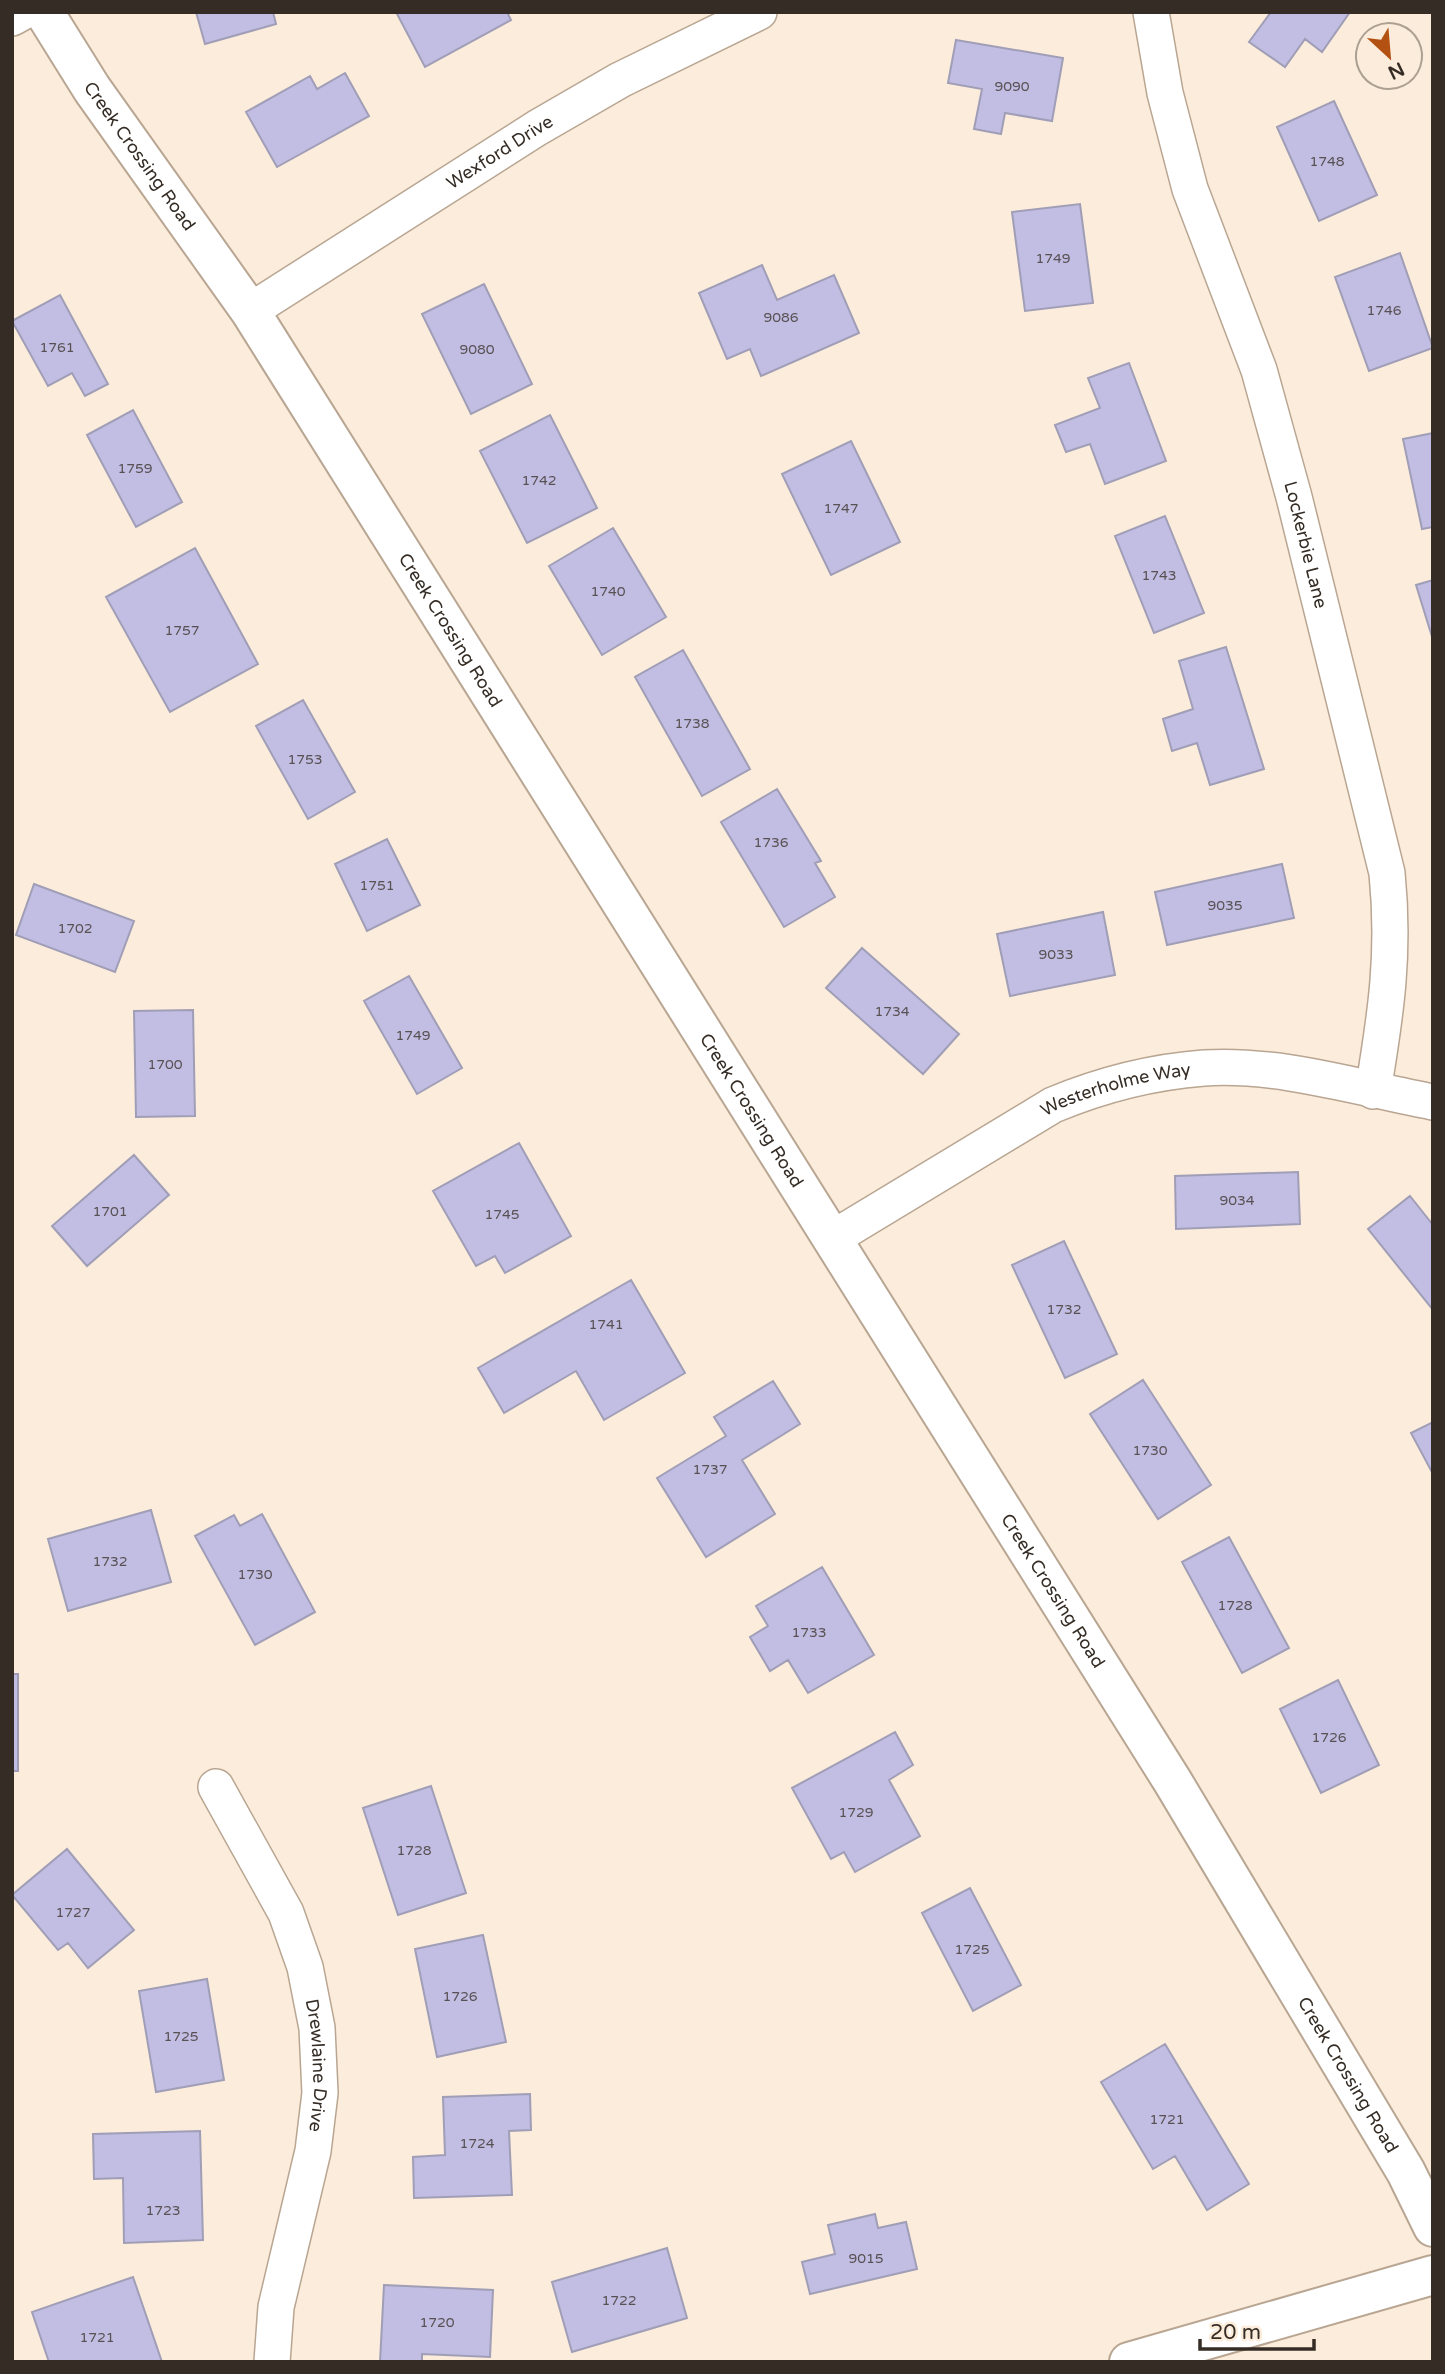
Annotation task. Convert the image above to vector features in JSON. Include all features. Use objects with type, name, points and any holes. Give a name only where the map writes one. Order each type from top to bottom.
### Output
[{"type":"street","points":[[12,18],[23,12]]},
{"type":"street","name":"Creek Crossing Road","points":[[44,12],[92,89],[250,311],[833,1238],[1172,1782],[1406,2172],[1433,2228]]},
{"type":"street","name":"Wexford Drive","points":[[250,311],[537,128],[620,80],[759,12]]},
{"type":"street","name":"Lockerbie Lane","points":[[1151,12],[1165,93],[1190,189],[1259,370],[1387,873],[1392,927],[1388,996],[1373,1091]]},
{"type":"street","name":"Westerholme Way","points":[[833,1238],[1052,1105],[1085,1092],[1146,1075],[1205,1068],[1264,1070],[1433,1102]]},
{"type":"street","name":"Drewlaine Drive","points":[[216,1787],[286,1913],[305,1967],[317,2028],[320,2094],[313,2151],[276,2307],[272,2362]]},
{"type":"street","points":[[1129,2362],[1433,2275]]},
{"type":"building","points":[[196,12],[273,12],[276,24],[205,44]]},
{"type":"building","points":[[396,12],[507,12],[511,20],[425,67]]},
{"type":"building","points":[[1271,12],[1350,12],[1322,52],[1305,39],[1285,67],[1249,42]]},
{"type":"building","points":[[956,40],[1063,58],[1052,121],[1005,113],[1001,134],[974,129],[982,89],[948,83]]},
{"type":"building","points":[[345,73],[369,116],[277,167],[246,112],[310,76],[317,89]]},
{"type":"building","points":[[1334,101],[1377,195],[1319,221],[1277,127]]},
{"type":"building","points":[[1080,204],[1093,303],[1025,311],[1012,212]]},
{"type":"building","points":[[1400,253],[1433,348],[1369,371],[1335,277]]},
{"type":"building","points":[[762,265],[777,300],[834,275],[859,333],[761,376],[750,349],[727,359],[699,293]]},
{"type":"building","points":[[484,284],[532,384],[471,414],[422,314]]},
{"type":"building","points":[[60,295],[108,384],[85,396],[72,373],[48,386],[12,321]]},
{"type":"building","points":[[1129,363],[1166,461],[1105,484],[1090,444],[1066,452],[1055,425],[1100,408],[1088,378]]},
{"type":"building","points":[[133,410],[182,502],[136,527],[87,435]]},
{"type":"building","points":[[550,415],[597,508],[527,543],[480,451]]},
{"type":"building","points":[[1433,433],[1433,527],[1422,529],[1403,439]]},
{"type":"building","points":[[851,441],[900,542],[831,575],[782,474]]},
{"type":"building","points":[[1165,516],[1204,613],[1154,633],[1115,536]]},
{"type":"building","points":[[613,528],[666,617],[602,655],[549,566]]},
{"type":"building","points":[[195,548],[258,664],[170,712],[106,597]]},
{"type":"building","points":[[1433,580],[1433,640],[1416,585]]},
{"type":"building","points":[[1226,647],[1264,769],[1210,785],[1197,743],[1172,751],[1163,719],[1193,709],[1179,661]]},
{"type":"building","points":[[683,650],[750,769],[702,796],[635,677]]},
{"type":"building","points":[[303,700],[355,792],[308,819],[256,726]]},
{"type":"building","points":[[777,789],[821,861],[815,863],[835,897],[784,927],[721,822]]},
{"type":"building","points":[[387,839],[420,905],[367,931],[335,864]]},
{"type":"building","points":[[1282,864],[1294,918],[1167,945],[1155,892]]},
{"type":"building","points":[[34,884],[134,921],[115,972],[16,935]]},
{"type":"building","points":[[1103,912],[1115,975],[1010,996],[997,934]]},
{"type":"building","points":[[862,948],[959,1034],[923,1074],[826,988]]},
{"type":"building","points":[[409,976],[462,1068],[417,1094],[364,1001]]},
{"type":"building","points":[[193,1010],[195,1116],[136,1117],[134,1011]]},
{"type":"building","points":[[519,1143],[571,1236],[505,1273],[495,1256],[476,1266],[433,1191]]},
{"type":"building","points":[[134,1155],[169,1195],[87,1266],[52,1226]]},
{"type":"building","points":[[1298,1172],[1300,1224],[1176,1229],[1175,1176]]},
{"type":"building","points":[[1410,1196],[1433,1225],[1433,1310],[1368,1229]]},
{"type":"building","points":[[1064,1241],[1117,1354],[1065,1378],[1012,1265]]},
{"type":"building","points":[[631,1280],[685,1373],[604,1420],[576,1371],[504,1413],[478,1368]]},
{"type":"building","points":[[1143,1380],[1211,1485],[1158,1519],[1090,1414]]},
{"type":"building","points":[[773,1381],[800,1424],[742,1460],[775,1514],[706,1557],[657,1478],[726,1436],[714,1417]]},
{"type":"building","points":[[1433,1422],[1433,1474],[1411,1433]]},
{"type":"building","points":[[151,1510],[171,1582],[68,1611],[48,1539]]},
{"type":"building","points":[[262,1514],[315,1612],[255,1645],[195,1536],[234,1515],[240,1526]]},
{"type":"building","points":[[1229,1537],[1289,1648],[1242,1673],[1182,1562]]},
{"type":"building","points":[[822,1567],[874,1655],[808,1693],[788,1660],[770,1671],[750,1637],[768,1626],[756,1606]]},
{"type":"building","points":[[12,1674],[18,1674],[18,1771],[12,1771]]},
{"type":"building","points":[[1338,1680],[1379,1765],[1321,1793],[1280,1709]]},
{"type":"building","points":[[895,1732],[913,1765],[889,1780],[920,1836],[855,1872],[844,1852],[831,1859],[792,1788]]},
{"type":"building","points":[[431,1786],[466,1893],[398,1915],[363,1808]]},
{"type":"building","points":[[67,1849],[134,1930],[88,1968],[68,1943],[58,1950],[12,1895]]},
{"type":"building","points":[[970,1888],[1021,1985],[973,2011],[922,1913]]},
{"type":"building","points":[[483,1935],[506,2042],[437,2057],[415,1949]]},
{"type":"building","points":[[207,1979],[224,2080],[156,2092],[139,1991]]},
{"type":"building","points":[[1165,2044],[1249,2184],[1207,2210],[1175,2156],[1153,2169],[1101,2082]]},
{"type":"building","points":[[530,2094],[531,2130],[509,2131],[512,2195],[414,2198],[413,2157],[445,2155],[443,2097]]},
{"type":"building","points":[[200,2131],[203,2240],[124,2243],[123,2178],[94,2179],[93,2134]]},
{"type":"building","points":[[875,2214],[878,2228],[906,2222],[917,2269],[810,2294],[802,2262],[835,2254],[828,2225]]},
{"type":"building","points":[[667,2248],[687,2318],[572,2352],[552,2282]]},
{"type":"building","points":[[133,2277],[162,2362],[49,2362],[32,2312]]},
{"type":"building","points":[[384,2285],[493,2290],[490,2357],[422,2354],[422,2362],[380,2362]]}]
